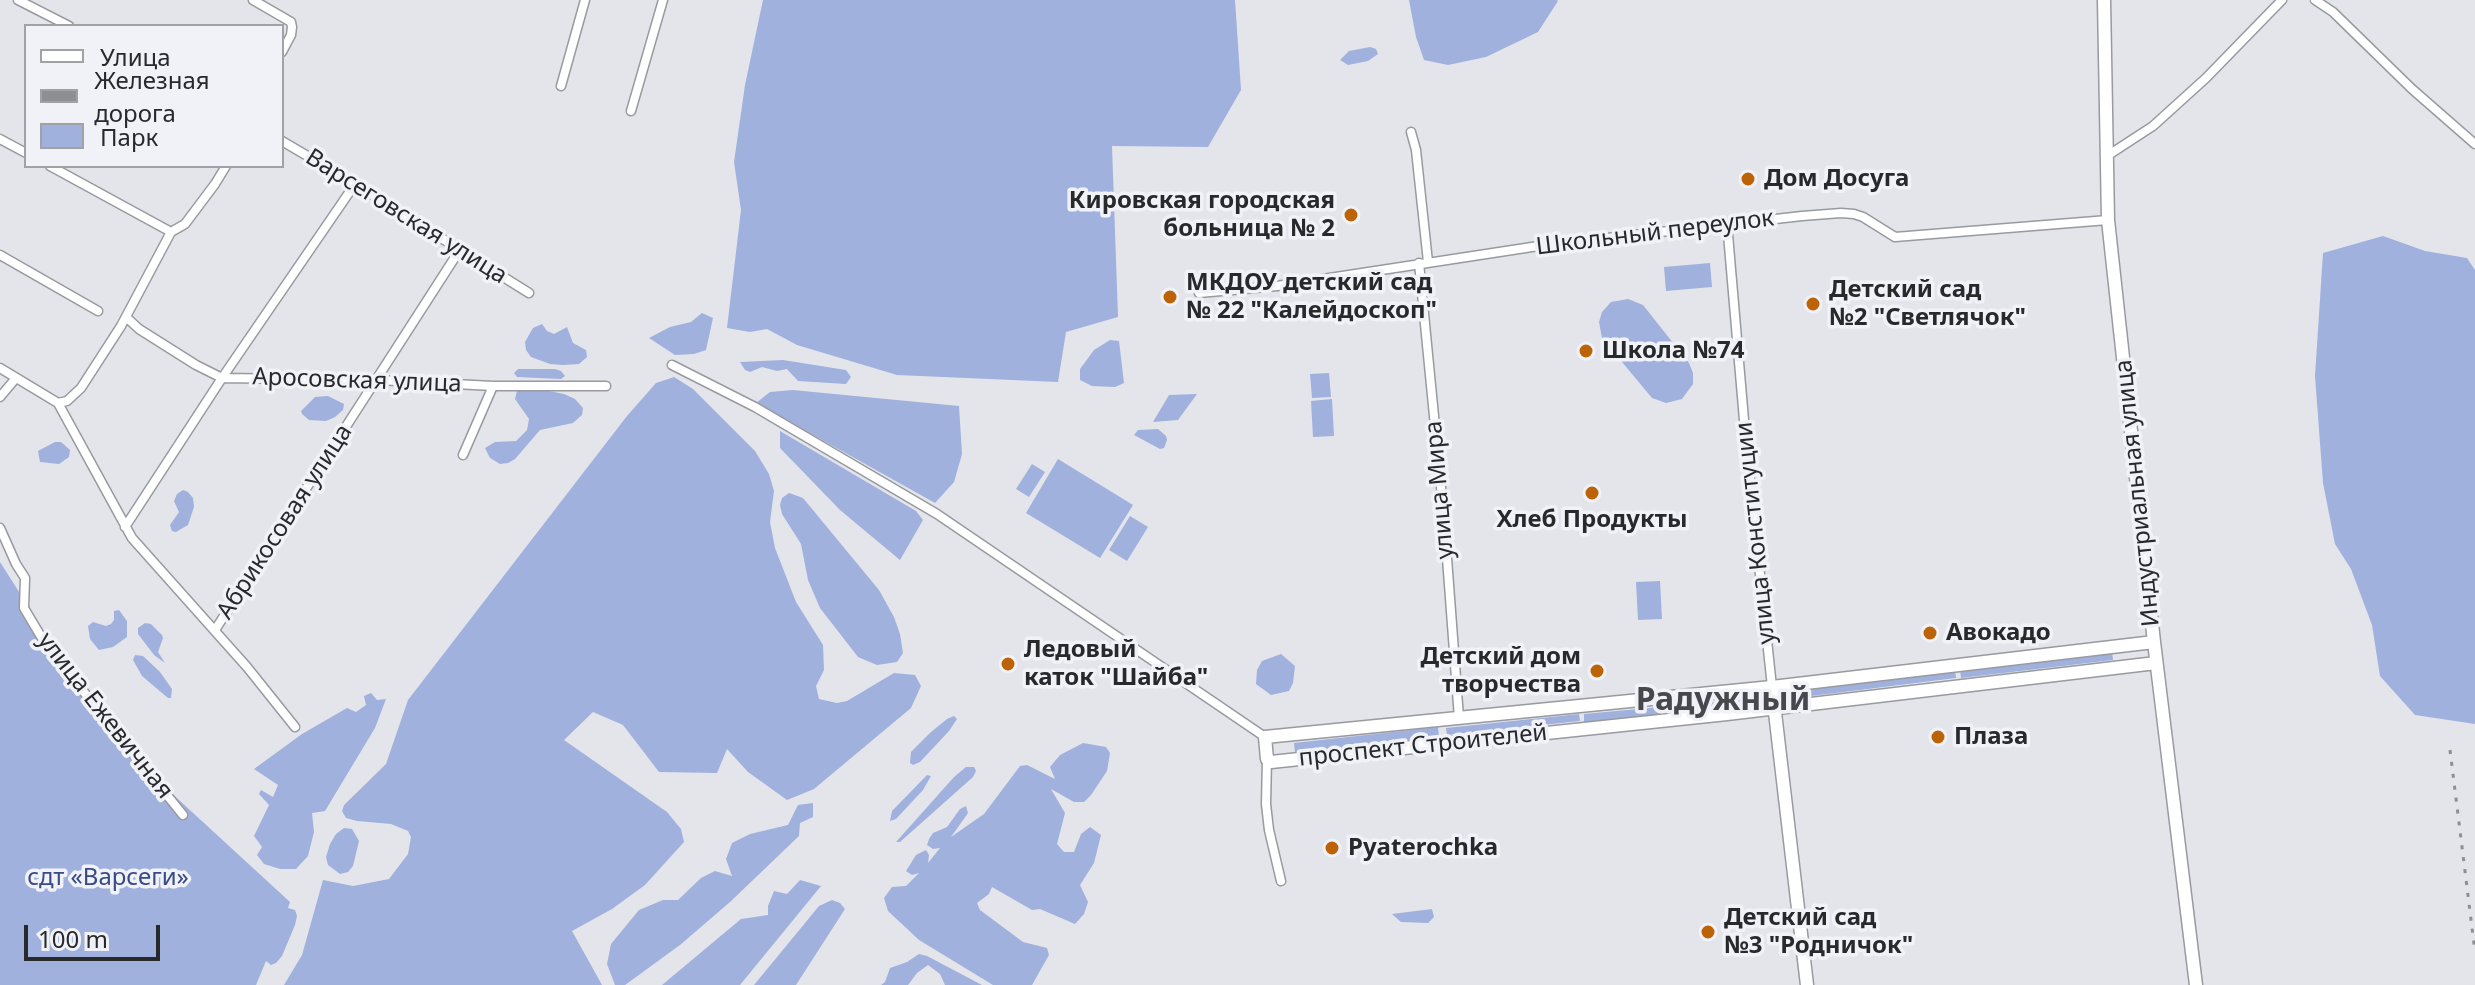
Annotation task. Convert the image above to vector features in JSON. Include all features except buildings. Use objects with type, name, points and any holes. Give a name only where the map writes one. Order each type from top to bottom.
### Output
[{"type":"street","points":[[18,0],[65,24]]},
{"type":"street","points":[[253,0],[291,22],[291,35],[284,48]]},
{"type":"street","points":[[561,86],[585,0]]},
{"type":"street","points":[[631,111],[663,0]]},
{"type":"street","name":"Индустриальная улица","points":[[2104,0],[2108,220],[2156,663],[2196,985]]},
{"type":"street","points":[[2107,156],[2153,126],[2206,78],[2282,0]]},
{"type":"street","points":[[2315,0],[2333,12],[2412,89],[2475,144]]},
{"type":"street","name":"улица Мира","points":[[1411,132],[1416,150],[1459,718]]},
{"type":"street","points":[[0,139],[24,152]]},
{"type":"street","name":"Варсеговская улица","points":[[284,142],[529,293]]},
{"type":"street","points":[[54,168],[171,232]]},
{"type":"street","points":[[58,403],[67,401],[81,388],[126,317],[171,232],[185,224],[225,168]]},
{"type":"street","points":[[125,527],[222,378],[355,184]]},
{"type":"street","name":"Школьный переулок","points":[[1199,293],[1277,286],[1424,262],[1727,223],[1841,213],[1863,217],[1895,237],[2108,220]]},
{"type":"street","name":"улица Конституции","points":[[1727,223],[1746,443],[1807,985]]},
{"type":"street","name":"Абрикосовая улица","points":[[215,630],[459,251]]},
{"type":"street","points":[[0,255],[98,311]]},
{"type":"street","name":"Аросовская улица","points":[[126,317],[151,337],[222,378],[606,386]]},
{"type":"street","points":[[672,365],[755,407],[937,514],[1265,737]]},
{"type":"street","points":[[0,368],[58,403],[132,538],[247,667],[295,727]]},
{"type":"street","points":[[0,397],[16,378]]},
{"type":"street","points":[[463,455],[493,386]]},
{"type":"street","name":"улица Ежевичная","points":[[0,528],[25,578],[24,608],[46,645],[183,815]]},
{"type":"street","name":"проспект Строителей","points":[[2154,642],[1772,687],[1265,737],[1267,759],[1271,762],[1775,708],[2156,663]]},
{"type":"street","points":[[1267,759],[1266,804],[1281,881]]},
{"type":"green space","points":[[763,0],[1235,0],[1241,90],[1208,147],[1112,146],[1118,317],[1066,332],[1058,382],[897,375],[797,345],[767,329],[750,332],[727,328],[741,210],[734,162],[745,85]]},
{"type":"green space","points":[[1409,0],[1558,1],[1538,32],[1486,57],[1448,65],[1424,60]]},
{"type":"green space","points":[[1370,47],[1376,49],[1378,54],[1368,61],[1348,65],[1340,60],[1349,51]]},
{"type":"green space","points":[[2383,236],[2425,251],[2467,258],[2475,270],[2475,724],[2415,715],[2380,676],[2372,625],[2351,569],[2335,544],[2323,483],[2315,376],[2323,253]]},
{"type":"green space","points":[[1710,263],[1712,287],[1666,291],[1664,267]]},
{"type":"green space","points":[[1628,299],[1643,305],[1689,363],[1693,384],[1682,399],[1666,403],[1652,398],[1602,338],[1599,322],[1602,312],[1611,302]]},
{"type":"green space","points":[[702,313],[713,318],[706,350],[675,355],[649,338],[670,327],[691,322]]},
{"type":"green space","points":[[542,324],[554,334],[567,327],[573,343],[586,350],[587,357],[579,364],[563,365],[531,357],[525,342],[533,328]]},
{"type":"green space","points":[[1110,340],[1119,341],[1124,383],[1115,387],[1092,386],[1080,380],[1080,369],[1094,350]]},
{"type":"green space","points":[[783,360],[846,370],[851,377],[846,384],[798,381],[787,369],[777,371],[762,367],[750,372],[740,362]]},
{"type":"green space","points":[[518,369],[555,369],[565,376],[561,379],[517,377],[514,373]]},
{"type":"green space","points":[[1329,373],[1331,397],[1312,398],[1310,374]]},
{"type":"green space","points":[[674,377],[693,389],[755,451],[769,474],[774,491],[770,522],[775,548],[796,602],[823,645],[824,670],[816,686],[819,699],[837,703],[847,701],[894,673],[915,675],[921,686],[911,708],[814,789],[787,800],[748,772],[727,749],[717,773],[659,772],[623,725],[593,712],[564,740],[667,812],[681,829],[684,842],[645,885],[612,909],[572,931],[602,985],[284,985],[302,955],[323,880],[353,886],[389,879],[408,854],[411,837],[408,831],[391,824],[346,818],[342,811],[344,805],[386,764],[408,700],[627,416],[656,383]]},
{"type":"green space","points":[[793,390],[959,406],[962,454],[954,482],[935,503],[756,403],[770,392]]},
{"type":"green space","points":[[517,391],[564,394],[575,399],[583,408],[582,415],[573,423],[540,430],[515,459],[500,464],[490,458],[485,448],[495,442],[516,441],[527,430],[529,419],[515,399]]},
{"type":"green space","points":[[1197,394],[1178,420],[1153,422],[1169,395]]},
{"type":"green space","points":[[328,396],[344,404],[343,410],[335,417],[326,421],[309,420],[302,414],[301,411],[315,397]]},
{"type":"green space","points":[[1332,399],[1334,436],[1313,437],[1311,401]]},
{"type":"green space","points":[[1158,429],[1166,436],[1164,448],[1160,449],[1134,435],[1138,430]]},
{"type":"green space","points":[[780,431],[916,511],[923,520],[900,560],[840,510],[780,448]]},
{"type":"green space","points":[[61,442],[70,450],[69,457],[59,464],[40,462],[38,451]]},
{"type":"green space","points":[[1058,459],[1133,505],[1100,558],[1026,513]]},
{"type":"green space","points":[[1032,464],[1045,472],[1029,497],[1016,489]]},
{"type":"green space","points":[[183,490],[193,498],[194,507],[188,525],[176,532],[170,525],[179,512],[174,501]]},
{"type":"green space","points":[[789,493],[803,498],[879,590],[900,634],[903,653],[897,662],[877,665],[858,657],[820,608],[808,580],[801,544],[782,514],[782,498]]},
{"type":"green space","points":[[1130,516],[1148,527],[1127,561],[1109,550]]},
{"type":"green space","name":"сдт «Варсеги»","points":[[0,562],[49,639],[167,789],[290,902],[288,908],[295,910],[295,925],[282,956],[271,965],[266,961],[256,985],[0,985]]},
{"type":"green space","points":[[1660,581],[1662,619],[1638,620],[1636,582]]},
{"type":"green space","points":[[119,610],[127,621],[127,637],[113,647],[99,650],[90,639],[88,626],[93,622],[106,626],[111,624],[114,611]]},
{"type":"green space","points":[[145,623],[151,624],[162,635],[158,652],[165,663],[154,655],[138,634],[138,628]]},
{"type":"green space","points":[[2112,651],[2113,660],[1961,678],[1960,669]]},
{"type":"green space","points":[[1281,654],[1295,666],[1293,683],[1289,691],[1271,695],[1256,684],[1257,670],[1262,661]]},
{"type":"green space","points":[[135,655],[143,656],[160,672],[172,689],[171,698],[142,676],[133,660]]},
{"type":"green space","points":[[1955,670],[1956,678],[1795,698],[1794,690]]},
{"type":"green space","points":[[371,693],[377,700],[386,699],[375,728],[325,811],[312,813],[314,832],[308,856],[296,869],[280,869],[264,864],[257,855],[262,847],[254,836],[269,805],[259,794],[261,790],[273,797],[278,785],[254,769],[302,734],[347,708],[356,712],[366,705],[364,696]]},
{"type":"green space","points":[[1746,699],[1746,707],[1584,722],[1584,714]]},
{"type":"green space","points":[[1579,714],[1580,721],[1447,735],[1446,728]]},
{"type":"green space","points":[[954,716],[957,719],[949,731],[920,762],[910,763],[911,752],[931,732]]},
{"type":"green space","points":[[1438,727],[1439,737],[1295,753],[1294,743]]},
{"type":"green space","points":[[1083,743],[1106,747],[1110,753],[1107,771],[1091,795],[1084,802],[1074,802],[1051,789],[1065,813],[1057,844],[1064,852],[1074,852],[1081,834],[1090,827],[1101,835],[1094,863],[1080,885],[1088,902],[1084,914],[1075,924],[1040,909],[1032,910],[992,887],[989,894],[977,903],[980,910],[1023,942],[1047,948],[1049,955],[1032,985],[993,985],[919,940],[888,911],[884,898],[892,887],[906,886],[919,873],[912,875],[906,871],[916,855],[926,850],[928,863],[940,848],[933,849],[927,845],[929,839],[933,833],[947,827],[960,809],[966,806],[968,813],[951,837],[984,814],[1020,766],[1027,765],[1055,779],[1050,767],[1060,755]]},
{"type":"green space","points":[[966,767],[974,767],[973,777],[900,842],[896,842],[954,777]]},
{"type":"green space","points":[[927,775],[931,776],[923,790],[896,819],[890,821],[892,811]]},
{"type":"green space","points":[[813,803],[813,817],[800,823],[799,836],[730,902],[680,945],[625,985],[615,985],[607,964],[611,944],[639,910],[663,900],[678,900],[701,878],[715,871],[732,876],[726,859],[732,843],[750,834],[788,825],[798,805]]},
{"type":"green space","points":[[344,828],[352,829],[359,841],[353,866],[348,872],[340,874],[328,865],[326,857],[336,834]]},
{"type":"green space","points":[[800,880],[821,886],[740,985],[662,985],[741,919],[768,915],[774,891],[787,894]]},
{"type":"green space","points":[[832,900],[845,909],[796,985],[754,985],[819,906]]},
{"type":"green space","points":[[1432,909],[1434,917],[1428,923],[1401,922],[1392,914]]},
{"type":"green space","points":[[919,954],[982,985],[945,985],[940,974],[928,965],[908,985],[881,985],[890,968]]},
{"type":"railway","points":[[2450,750],[2475,952]]},
{"type":"place","name":"Дом Досуга","points":[[1748,179]]},
{"type":"place","name":"Кировская городская больница № 2","points":[[1351,215]]},
{"type":"place","name":"МКДОУ детский сад № 22 \"Калейдоскоп\"","points":[[1170,297]]},
{"type":"place","name":"Детский сад №2 \"Светлячок\"","points":[[1813,304]]},
{"type":"place","name":"Школа №74","points":[[1586,351]]},
{"type":"place","name":"Хлеб Продукты","points":[[1592,493]]},
{"type":"place","name":"Авокадо","points":[[1930,633]]},
{"type":"place","name":"Ледовый каток \"Шайба\"","points":[[1008,664]]},
{"type":"place","name":"Детский дом творчества","points":[[1597,671]]},
{"type":"place","name":"Плаза","points":[[1938,737]]},
{"type":"place","name":"Pyaterochka","points":[[1332,848]]},
{"type":"place","name":"Детский сад №3 \"Родничок\"","points":[[1708,932]]},
{"type":"district","name":"Радужный","points":[[1723,701]]}]
